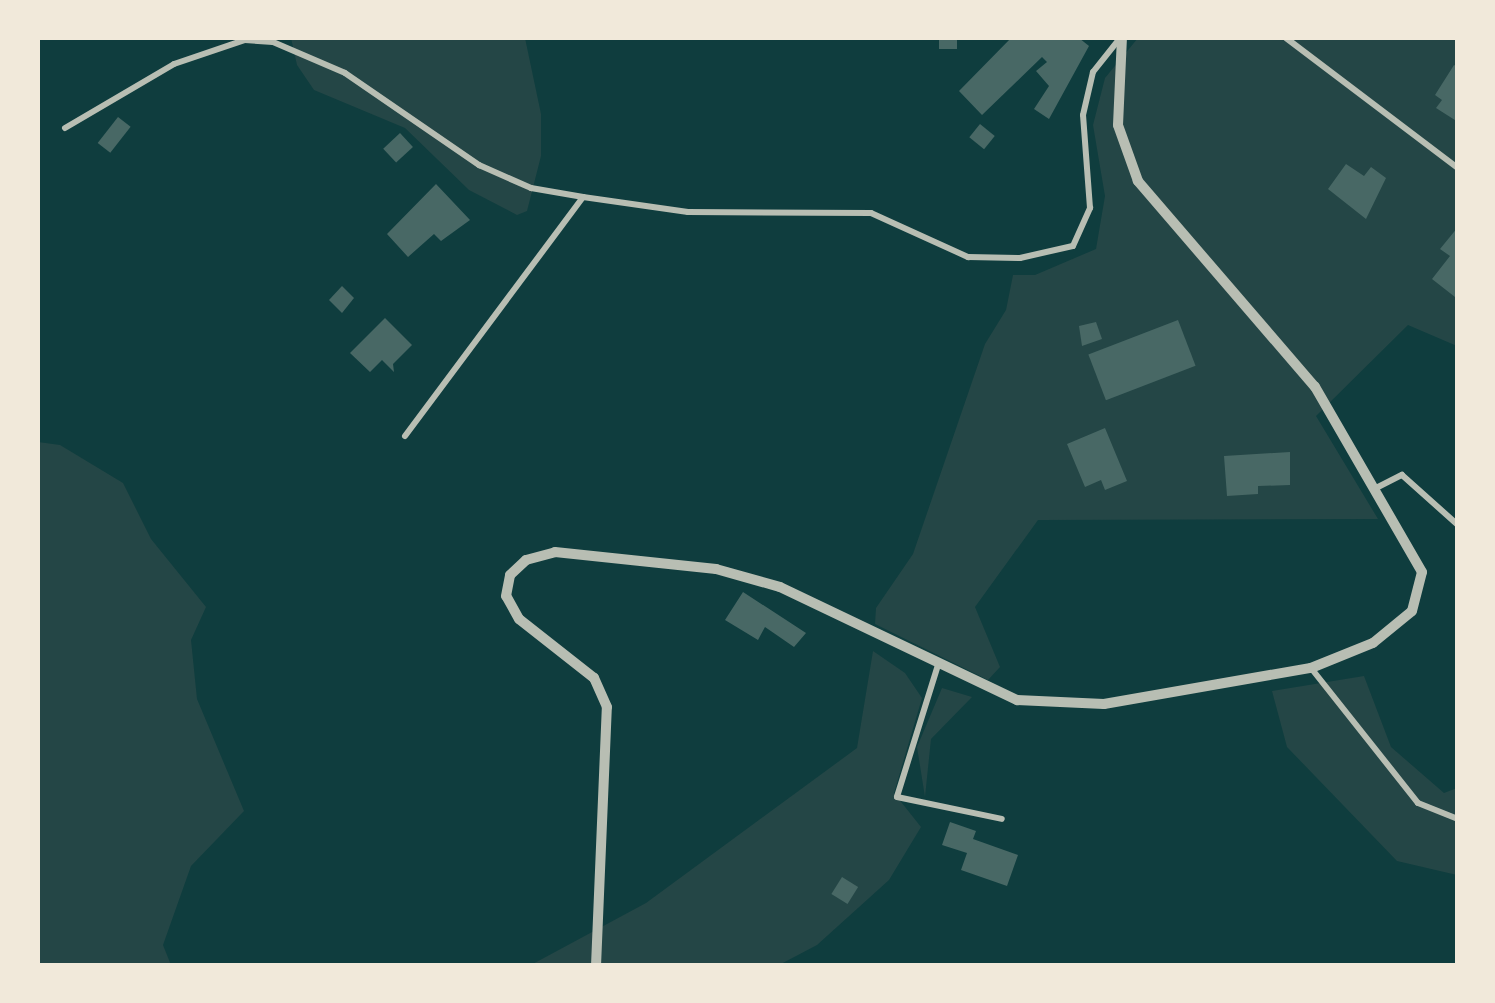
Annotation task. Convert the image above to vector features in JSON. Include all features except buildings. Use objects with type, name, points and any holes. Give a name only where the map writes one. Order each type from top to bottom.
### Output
[{"type":"street","points":[[596,966],[608,707],[594,678],[519,619],[506,596],[510,574],[526,560],[555,552],[716,570],[780,587],[1017,700],[1104,704],[1312,668],[1373,643],[1412,611],[1422,572],[1378,487],[1315,387],[1138,180],[1118,125],[1121,38]]},
{"type":"lane","points":[[65,128],[174,64],[245,40],[273,42],[344,73],[479,165],[531,188],[688,212],[870,213],[968,257],[1058,254],[1084,233],[1090,208],[1083,115],[1093,72],[1121,38]]},
{"type":"lane","points":[[1286,38],[1458,168]]},
{"type":"lane","points":[[405,436],[584,197]]},
{"type":"lane","points":[[1378,487],[1402,475],[1458,525]]},
{"type":"lane","points":[[938,665],[897,797],[1002,819]]},
{"type":"lane","points":[[1312,668],[1418,804],[1458,819]]},
{"type":"shaded area","points":[[291,38],[525,38],[541,114],[541,156],[527,211],[517,215],[469,190],[405,128],[314,90],[297,65]]},
{"type":"shaded area","points":[[1138,38],[1457,38],[1457,346],[1408,325],[1316,416],[1378,519],[1038,520],[975,607],[1000,667],[988,680],[875,624],[876,608],[913,554],[985,344],[1006,310],[1013,275],[1035,275],[1096,249],[1105,196],[1093,125],[1105,78]]},
{"type":"shaded area","points":[[38,442],[60,445],[123,483],[151,539],[206,607],[191,640],[197,699],[244,811],[191,866],[163,945],[171,965],[38,965]]},
{"type":"shaded area","points":[[873,651],[905,673],[922,698],[894,793],[921,827],[889,880],[817,945],[779,965],[529,966],[646,903],[857,748]]},
{"type":"shaded area","points":[[1364,676],[1391,747],[1444,793],[1457,788],[1457,875],[1397,861],[1287,747],[1272,691]]},
{"type":"shaded area","points":[[942,688],[972,697],[931,739],[925,797],[917,747]]}]
